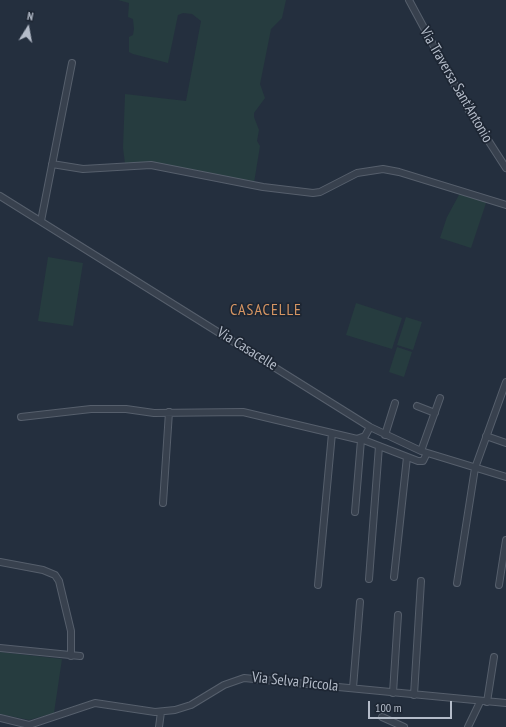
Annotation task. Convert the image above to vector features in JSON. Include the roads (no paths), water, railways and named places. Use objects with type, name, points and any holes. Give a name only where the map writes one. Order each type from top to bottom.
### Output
[{"type":"street","name":"Via Traversa Sant'Antonio","points":[[409,0],[462,100],[506,168]]},
{"type":"street","points":[[41,221],[72,63]]},
{"type":"street","points":[[52,164],[83,169],[151,165],[263,187],[313,193],[320,192],[357,173],[384,169],[399,172],[506,205]]},
{"type":"street","name":"Via Casacelle","points":[[0,196],[370,427],[424,452],[506,477]]},
{"type":"street","points":[[457,583],[475,468],[506,382]]},
{"type":"street","points":[[21,417],[91,409],[126,409],[154,413],[243,412],[361,439],[407,457],[422,461],[440,398]]},
{"type":"street","points":[[385,435],[395,403]]},
{"type":"street","points":[[417,406],[435,413]]},
{"type":"street","points":[[162,503],[169,412]]},
{"type":"street","points":[[355,512],[361,439],[365,436],[370,427]]},
{"type":"street","points":[[318,585],[332,433]]},
{"type":"street","points":[[486,436],[506,443]]},
{"type":"street","points":[[369,580],[379,446]]},
{"type":"street","points":[[394,578],[407,457]]},
{"type":"street","points":[[499,585],[506,540]]},
{"type":"street","points":[[0,562],[43,570],[55,575],[59,581],[71,632],[71,656]]},
{"type":"street","points":[[414,695],[421,581]]},
{"type":"street","points":[[353,688],[360,602]]},
{"type":"street","points":[[393,693],[398,615]]},
{"type":"street","points":[[0,648],[80,656]]},
{"type":"street","points":[[487,702],[494,657]]},
{"type":"street","name":"Via Selva Piccola","points":[[0,718],[29,726],[95,703],[161,712],[186,707],[224,685],[244,678],[480,702],[506,703]]},
{"type":"street","points":[[468,727],[480,702]]},
{"type":"street","points":[[159,727],[161,712]]},
{"type":"street","points":[[382,717],[404,727]]},
{"type":"district","name":"CASACELLE","points":[[266,310]]}]
